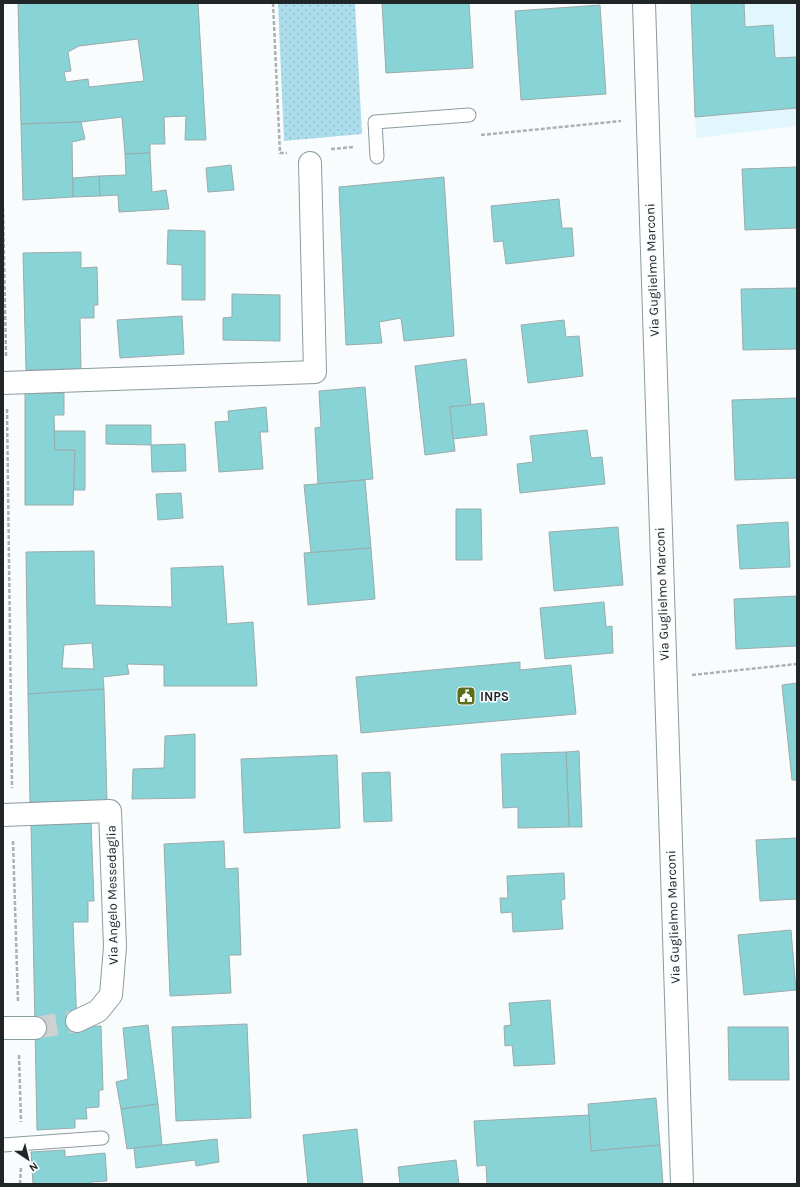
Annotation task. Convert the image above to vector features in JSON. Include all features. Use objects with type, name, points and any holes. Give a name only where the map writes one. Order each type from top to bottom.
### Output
[{"type":"street","name":"Via Guglielmo Marconi","points":[[644,3],[682,1184]]},
{"type":"street","points":[[5,383],[315,372],[310,163]]},
{"type":"street","name":"Via Angelo Messedaglia","points":[[8,815],[110,811],[115,947],[112,995],[98,1011],[77,1021]]},
{"type":"lane","points":[[377,158],[375,122],[468,115]]},
{"type":"lane","points":[[3,1145],[102,1138]]},
{"type":"path","points":[[3,208],[8,815],[19,1028],[21,1144],[20,1184]]},
{"type":"path","points":[[665,677],[715,674],[797,664]]},
{"type":"shaded area","points":[[278,3],[355,3],[362,134],[284,141]]},
{"type":"shaded area","points":[[691,3],[797,3],[797,126],[696,138]]},
{"type":"building","points":[[18,3],[198,3],[206,140],[185,140],[186,116],[164,117],[165,144],[150,144],[150,153],[125,154],[122,117],[81,122],[21,124]],"holes":[[[138,39],[144,81],[89,87],[88,79],[66,82],[64,72],[71,71],[68,52],[79,46]]]},
{"type":"building","points":[[382,3],[469,3],[473,68],[386,73]]},
{"type":"building","points":[[691,3],[744,3],[745,27],[773,25],[775,58],[797,57],[797,108],[695,117]]},
{"type":"building","points":[[600,5],[606,94],[521,100],[515,11]]},
{"type":"building","points":[[81,122],[85,139],[72,142],[73,197],[23,200],[21,124]]},
{"type":"building","points":[[150,153],[152,192],[166,190],[169,209],[119,212],[118,195],[100,196],[99,176],[126,175],[125,154]]},
{"type":"building","points":[[231,165],[234,190],[208,192],[206,168]]},
{"type":"building","points":[[797,167],[797,228],[745,230],[742,169]]},
{"type":"building","points":[[99,176],[100,196],[73,197],[73,178]]},
{"type":"building","points":[[444,177],[454,336],[404,341],[401,318],[379,322],[382,343],[346,345],[339,187]]},
{"type":"building","points":[[559,199],[562,228],[572,228],[574,256],[506,264],[503,241],[494,242],[491,206]]},
{"type":"building","points":[[168,230],[205,231],[205,300],[182,300],[182,265],[167,264]]},
{"type":"building","points":[[81,252],[81,268],[97,267],[98,305],[94,305],[94,318],[80,318],[81,369],[26,370],[23,253]]},
{"type":"building","points":[[797,288],[797,349],[743,350],[741,289]]},
{"type":"building","points":[[232,294],[280,295],[280,341],[223,340],[223,318],[232,317]]},
{"type":"building","points":[[182,316],[184,354],[120,358],[117,320]]},
{"type":"building","points":[[564,320],[566,337],[579,336],[583,376],[528,383],[521,325]]},
{"type":"building","points":[[466,359],[471,405],[450,407],[455,451],[425,455],[415,366]]},
{"type":"building","points":[[365,387],[373,479],[318,484],[315,428],[321,427],[319,391]]},
{"type":"building","points":[[25,393],[64,393],[64,415],[54,415],[55,450],[75,450],[73,505],[25,505]]},
{"type":"building","points":[[797,398],[797,478],[735,480],[732,400]]},
{"type":"building","points":[[484,403],[487,435],[453,439],[450,407]]},
{"type":"building","points":[[266,407],[268,432],[260,432],[263,469],[219,472],[215,422],[229,421],[228,411]]},
{"type":"building","points":[[106,425],[151,425],[151,445],[106,444]]},
{"type":"building","points":[[587,430],[591,458],[602,457],[605,484],[520,493],[517,464],[533,462],[530,436]]},
{"type":"building","points":[[54,431],[85,431],[85,490],[74,490],[75,450],[55,450]]},
{"type":"building","points":[[185,444],[186,471],[152,472],[151,445]]},
{"type":"building","points":[[365,480],[371,548],[311,553],[304,485]]},
{"type":"building","points":[[181,493],[183,518],[158,520],[156,494]]},
{"type":"building","points":[[456,509],[481,509],[482,560],[456,560]]},
{"type":"building","points":[[788,522],[790,567],[740,569],[737,525]]},
{"type":"building","points":[[618,527],[623,585],[554,591],[549,532]]},
{"type":"building","points":[[371,548],[375,599],[308,605],[304,553]]},
{"type":"building","points":[[94,551],[95,605],[172,607],[171,568],[223,566],[227,624],[253,622],[257,686],[164,686],[164,665],[127,664],[129,674],[103,677],[104,689],[28,694],[26,552]],"holes":[[[92,643],[94,669],[62,668],[64,645]]]},
{"type":"building","points":[[797,596],[797,646],[736,649],[734,599]]},
{"type":"building","points":[[604,602],[606,627],[612,626],[613,653],[545,659],[540,608]]},
{"type":"building","name":"INPS","points":[[520,662],[520,670],[571,665],[576,714],[361,733],[356,677]]},
{"type":"building","points":[[797,683],[797,780],[792,780],[782,685]]},
{"type":"building","points":[[104,689],[107,801],[30,802],[28,694]]},
{"type":"building","points":[[195,734],[195,798],[132,799],[133,769],[164,768],[165,736]]},
{"type":"building","points":[[579,751],[582,827],[569,827],[566,752]]},
{"type":"building","points":[[566,752],[569,827],[518,828],[518,807],[503,808],[501,754]]},
{"type":"building","points":[[337,755],[340,828],[244,833],[241,759]]},
{"type":"building","points":[[390,772],[392,821],[364,822],[362,773]]},
{"type":"building","points":[[91,822],[94,901],[88,901],[88,922],[73,922],[77,1027],[101,1026],[103,1090],[99,1090],[99,1107],[86,1108],[87,1119],[75,1119],[75,1128],[37,1130],[31,824]]},
{"type":"building","points":[[797,838],[797,899],[760,901],[756,840]]},
{"type":"building","points":[[224,841],[225,869],[238,868],[241,955],[229,955],[231,993],[170,996],[164,844]]},
{"type":"building","points":[[564,873],[565,899],[561,900],[563,929],[513,932],[512,912],[501,913],[500,898],[508,898],[507,876]]},
{"type":"building","points":[[791,930],[796,990],[744,995],[738,935]]},
{"type":"building","points":[[550,1000],[555,1064],[514,1066],[512,1045],[505,1046],[504,1026],[511,1025],[509,1003]]},
{"type":"building","points":[[247,1024],[251,1118],[176,1121],[172,1027]]},
{"type":"building","points":[[148,1025],[158,1104],[121,1109],[116,1082],[128,1079],[123,1028]]},
{"type":"building","points":[[728,1027],[788,1027],[789,1080],[729,1080]]},
{"type":"building","points":[[656,1098],[660,1145],[591,1151],[588,1104]]},
{"type":"building","points":[[158,1104],[162,1145],[127,1149],[121,1109]]},
{"type":"building","points":[[589,1115],[591,1151],[660,1145],[663,1184],[487,1184],[486,1165],[477,1166],[474,1121]]},
{"type":"building","points":[[357,1129],[363,1184],[308,1184],[303,1135]]},
{"type":"building","points":[[217,1139],[219,1162],[196,1166],[195,1160],[136,1168],[134,1148]]},
{"type":"building","points":[[65,1150],[65,1157],[105,1153],[107,1181],[91,1182],[91,1184],[33,1184],[31,1152]]},
{"type":"building","points":[[456,1160],[459,1184],[400,1184],[398,1167]]},
{"type":"tunnel","points":[[35,1028],[77,1021]]},
{"type":"place","name":"INPS","points":[[466,696]]}]
